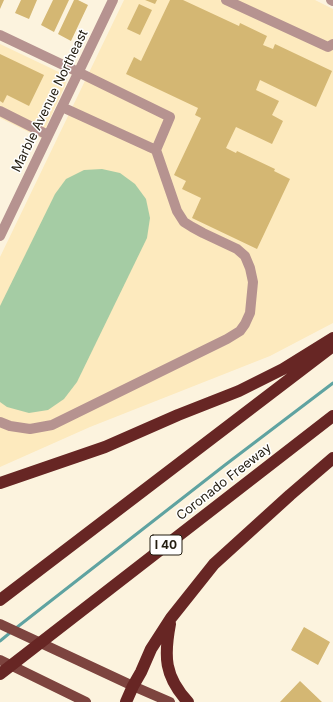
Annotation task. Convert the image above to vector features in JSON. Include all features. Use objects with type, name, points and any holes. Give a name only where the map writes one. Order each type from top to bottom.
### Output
[{"type":"highway","points":[[0,483],[105,447],[239,390],[283,369],[333,338]]},
{"type":"highway","points":[[0,600],[333,346]]},
{"type":"highway","name":"Coronado Freeway","points":[[0,674],[333,416]]},
{"type":"highway","points":[[126,702],[151,649],[171,618],[214,564],[333,458]]},
{"type":"highway","points":[[171,618],[167,643],[167,665],[173,683],[188,702]]},
{"type":"main road","points":[[0,624],[170,702]]},
{"type":"main road","points":[[0,660],[86,702]]},
{"type":"street","name":"Marble Avenue Northeast","points":[[1,230],[113,0]]},
{"type":"street","points":[[226,0],[328,47],[333,44]]},
{"type":"street","points":[[0,35],[170,117],[156,150],[177,211],[184,222],[197,230],[237,249],[245,256],[250,268],[253,282],[250,313],[245,324],[240,330],[227,339],[52,425],[30,429],[10,426],[0,422]]},
{"type":"street","points":[[62,107],[156,150]]},
{"type":"street","points":[[0,111],[48,135]]},
{"type":"shaded area","points":[[124,0],[315,0],[333,9],[333,323],[270,356],[90,427],[0,467],[0,257]]},
{"type":"shaded area","points":[[0,44],[63,74],[67,78],[65,86],[41,138],[0,118]]},
{"type":"green space","points":[[102,169],[120,173],[135,184],[146,199],[150,218],[147,238],[77,382],[64,399],[48,410],[29,413],[7,407],[0,402],[0,306],[55,194],[66,179],[84,170]]},
{"type":"building","points":[[0,0],[4,0],[0,9]]},
{"type":"building","points":[[21,0],[37,0],[29,19],[15,13]]},
{"type":"building","points":[[53,0],[69,0],[54,32],[41,25]]},
{"type":"building","points":[[74,0],[78,0],[88,5],[71,41],[58,34]]},
{"type":"building","points":[[145,0],[157,0],[155,4]]},
{"type":"building","points":[[170,0],[183,0],[239,26],[240,23],[267,36],[263,45],[273,49],[275,44],[332,71],[316,107],[260,80],[256,90],[279,101],[272,115],[283,121],[272,144],[236,127],[226,148],[236,153],[237,151],[275,169],[274,171],[290,179],[257,249],[192,218],[201,198],[182,189],[186,181],[174,175],[201,118],[195,115],[198,108],[126,74],[134,57],[141,61]]},
{"type":"building","points":[[139,4],[152,10],[140,35],[127,29]]},
{"type":"building","points":[[0,54],[44,75],[29,106],[7,95],[3,103],[0,101]]},
{"type":"building","points":[[304,627],[330,642],[318,665],[291,650]]},
{"type":"building","points":[[300,681],[322,702],[280,702]]},
{"type":"waterway","points":[[16,628],[333,383]]},
{"type":"waterway","points":[[0,641],[11,632]]}]
